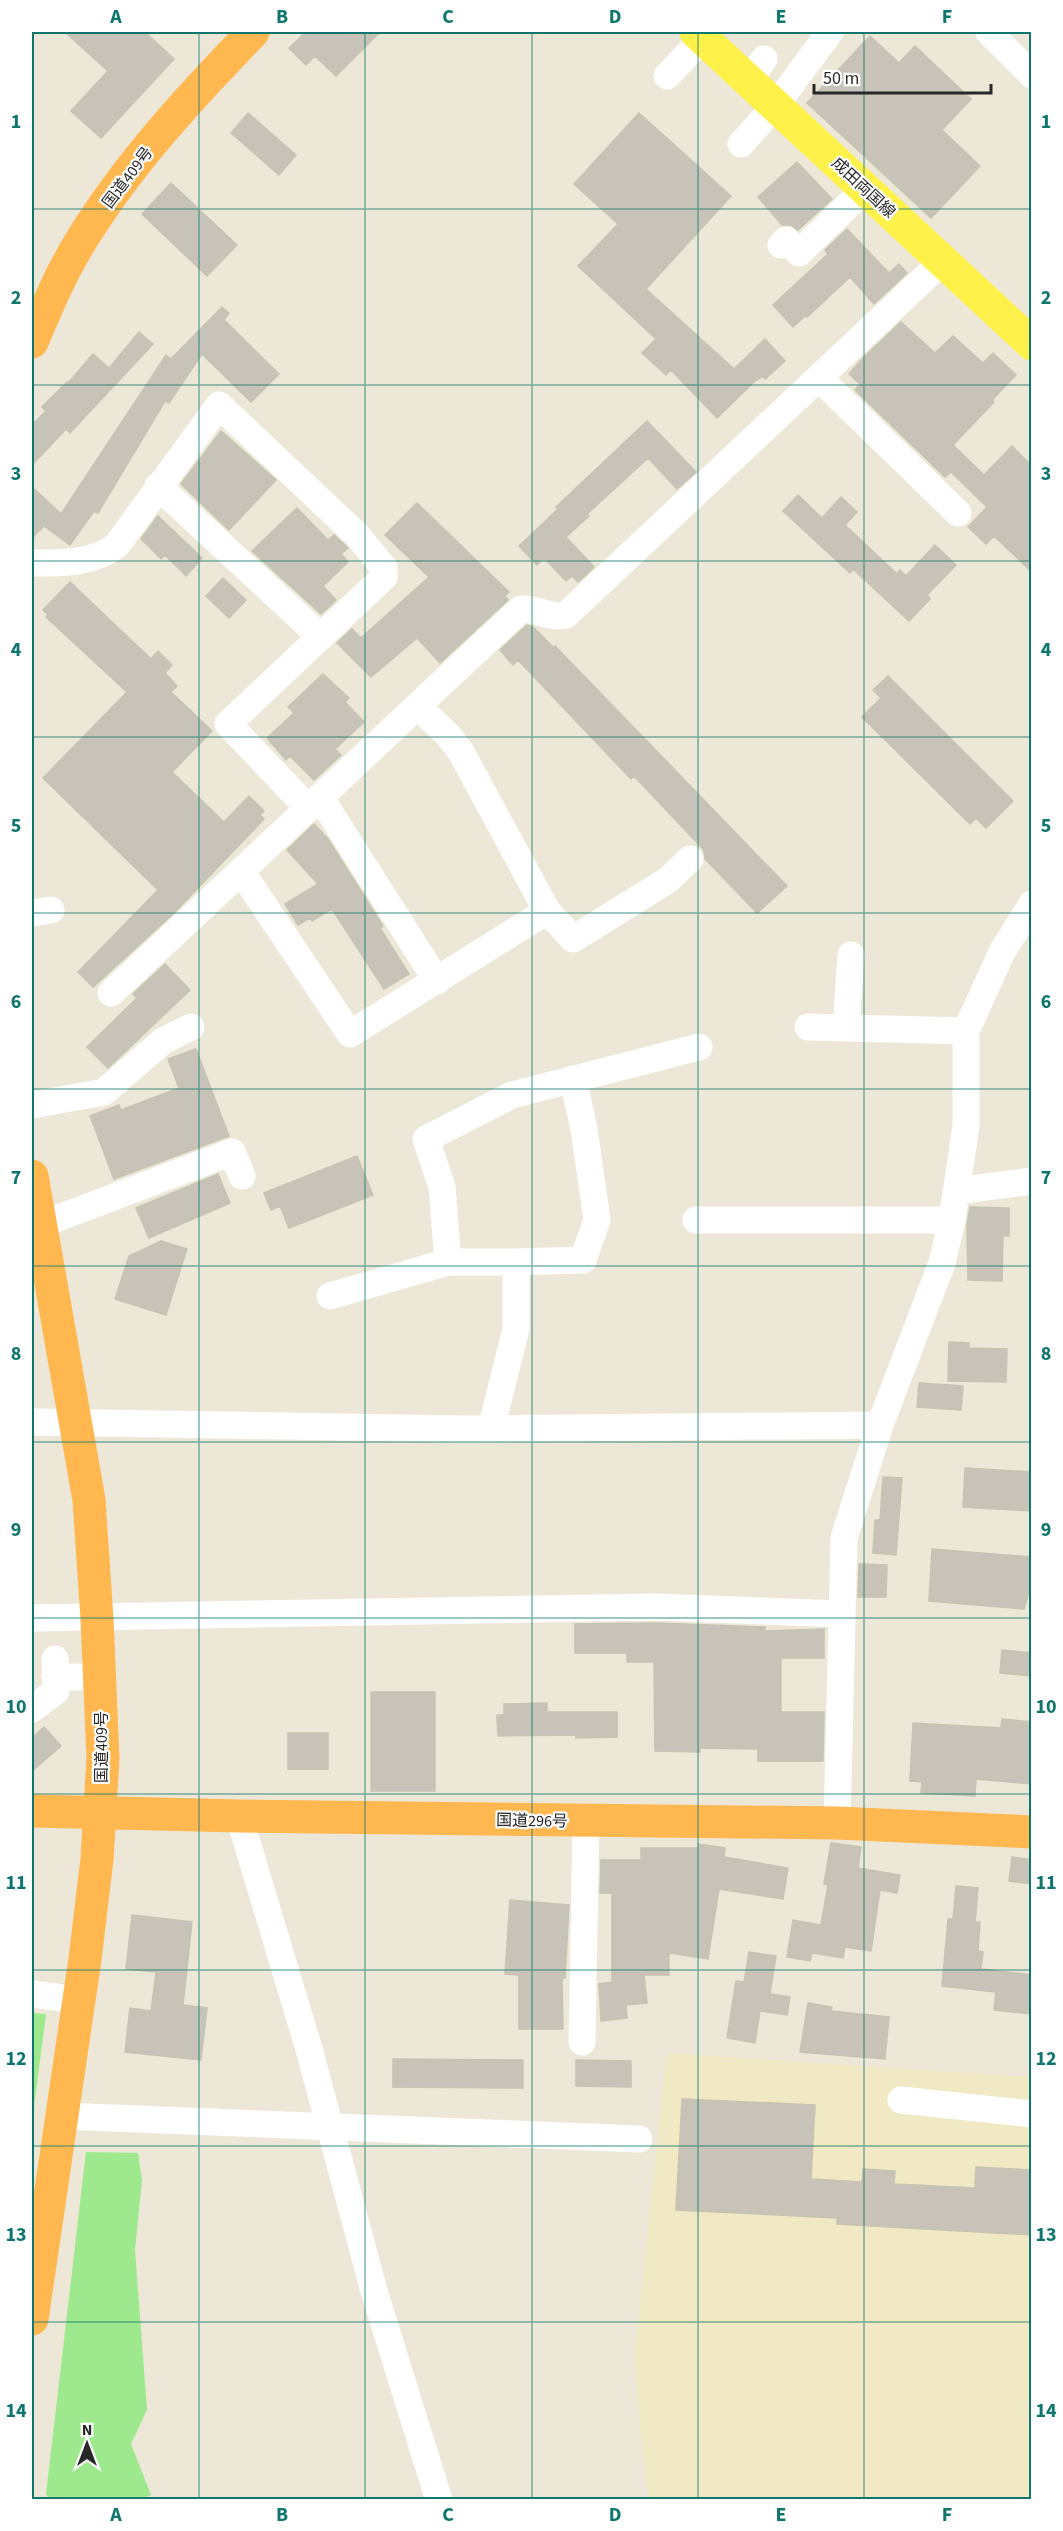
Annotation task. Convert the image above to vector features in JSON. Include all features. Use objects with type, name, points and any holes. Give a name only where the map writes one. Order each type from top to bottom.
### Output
[{"type":"highway","name":"国道409号","points":[[32,342],[69,263],[109,200],[155,141],[252,32]]},
{"type":"highway","name":"国道409号","points":[[32,1176],[89,1500],[103,1758],[100,1813],[79,2000],[32,2319]]},
{"type":"highway","name":"国道296号","points":[[32,1811],[239,1816],[837,1823],[1032,1832]]},
{"type":"main road","name":"成田両国線","points":[[700,34],[756,70],[776,105],[1032,344]]},
{"type":"street","points":[[741,144],[776,105],[830,32]]},
{"type":"street","points":[[989,32],[1032,75]]},
{"type":"street","points":[[667,76],[700,34]]},
{"type":"street","points":[[781,245],[786,240],[799,253],[866,188]]},
{"type":"street","points":[[111,993],[521,609],[533,608],[554,618],[566,615],[944,260]]},
{"type":"street","points":[[819,378],[958,513]]},
{"type":"street","points":[[32,563],[65,562],[103,556],[117,545],[219,405],[357,535],[384,568],[384,577],[228,724],[314,803],[437,981]]},
{"type":"street","points":[[158,486],[321,638]]},
{"type":"street","points":[[417,706],[447,734],[461,753],[547,912],[573,939],[668,880],[690,859]]},
{"type":"street","points":[[241,871],[350,1034],[547,912]]},
{"type":"street","points":[[837,1823],[844,1539],[880,1425],[942,1263],[952,1221],[966,1126],[966,1031],[1002,952],[1032,904]]},
{"type":"street","points":[[846,1028],[851,955]]},
{"type":"street","points":[[32,1105],[104,1092],[163,1041],[191,1027]]},
{"type":"street","points":[[807,1027],[966,1031]]},
{"type":"street","points":[[448,1262],[442,1187],[426,1139],[512,1095],[699,1047]]},
{"type":"street","points":[[330,1296],[448,1262],[583,1260],[597,1220],[584,1129],[573,1079]]},
{"type":"street","points":[[40,1225],[232,1152],[242,1176]]},
{"type":"street","points":[[956,1191],[1032,1181]]},
{"type":"street","points":[[696,1220],[952,1221]]},
{"type":"street","points":[[491,1429],[516,1329],[516,1262]]},
{"type":"street","points":[[32,1422],[491,1429],[880,1425]]},
{"type":"street","points":[[32,1618],[97,1619],[656,1607],[842,1614]]},
{"type":"street","points":[[32,1709],[56,1691],[55,1668],[100,1678]]},
{"type":"street","points":[[239,1816],[309,2049],[374,2291],[439,2499]]},
{"type":"street","points":[[582,2042],[586,1820]]},
{"type":"street","points":[[32,1995],[79,2000]]},
{"type":"street","points":[[901,2100],[1032,2114]]},
{"type":"street","points":[[62,2116],[639,2139]]},
{"type":"shaded area","points":[[667,2053],[1031,2077],[1031,2499],[649,2500],[639,2416],[635,2353]]},
{"type":"green space","points":[[32,2013],[46,2014],[32,2122]]},
{"type":"green space","points":[[86,2152],[138,2153],[142,2180],[135,2250],[147,2410],[131,2444],[151,2495],[140,2499],[50,2499],[46,2494]]},
{"type":"building","points":[[65,32],[145,32],[174,59],[101,138],[71,111],[108,71]]},
{"type":"building","points":[[306,32],[380,32],[336,76],[315,56],[306,65],[289,48]]},
{"type":"building","points":[[870,36],[899,63],[915,46],[971,99],[942,130],[980,166],[931,218],[807,103]]},
{"type":"building","points":[[248,113],[296,155],[279,175],[231,133]]},
{"type":"building","points":[[639,113],[731,196],[646,289],[734,369],[765,339],[785,361],[765,379],[763,376],[755,381],[717,418],[671,370],[666,375],[642,353],[656,339],[578,266],[618,224],[574,184]]},
{"type":"building","points":[[797,162],[832,199],[798,230],[791,225],[782,225],[758,197]]},
{"type":"building","points":[[171,183],[237,245],[207,276],[142,214]]},
{"type":"building","points":[[847,229],[889,273],[899,264],[907,273],[874,304],[850,277],[793,327],[773,305],[828,254],[825,250]]},
{"type":"building","points":[[222,307],[229,313],[224,320],[279,374],[251,402],[202,354],[169,403],[165,401],[98,513],[94,511],[70,545],[44,526],[32,538],[32,487],[61,514],[166,355],[171,359]]},
{"type":"building","points":[[901,322],[935,353],[953,336],[983,363],[993,353],[1016,375],[953,445],[984,475],[1012,446],[1032,466],[1032,572],[994,536],[986,544],[968,527],[987,507],[951,472],[945,477],[855,390],[860,384],[849,374]]},
{"type":"building","points":[[139,332],[153,344],[70,433],[66,429],[32,465],[32,425],[46,411],[42,407],[68,383],[93,354],[109,368]]},
{"type":"building","points":[[647,421],[696,472],[677,489],[648,458],[587,514],[589,516],[566,537],[594,567],[578,582],[572,576],[566,581],[544,558],[537,565],[519,546],[558,509],[556,507]]},
{"type":"building","points":[[221,431],[276,480],[229,530],[181,484]]},
{"type":"building","points":[[798,495],[822,518],[841,497],[857,512],[845,525],[897,574],[900,570],[906,576],[935,545],[956,565],[927,595],[930,599],[909,621],[853,569],[850,573],[783,511]]},
{"type":"building","points":[[417,503],[509,592],[505,596],[508,600],[440,663],[417,638],[371,677],[337,643],[352,629],[361,638],[429,577],[385,535]]},
{"type":"building","points":[[297,508],[328,540],[334,535],[348,548],[341,554],[348,562],[323,586],[336,600],[321,614],[252,551]]},
{"type":"building","points":[[158,516],[202,558],[186,576],[165,555],[161,559],[141,539]]},
{"type":"building","points":[[223,578],[246,600],[229,618],[206,596]]},
{"type":"building","points":[[70,582],[151,659],[158,651],[172,665],[165,673],[177,686],[171,692],[212,731],[172,772],[224,822],[249,796],[264,811],[260,815],[264,819],[174,913],[93,987],[78,972],[158,890],[43,778],[127,692],[46,617],[48,615],[43,610]]},
{"type":"building","points":[[527,625],[533,627],[554,648],[555,646],[787,886],[757,913],[705,859],[704,850],[634,776],[631,779],[518,660],[513,665],[500,650]]},
{"type":"building","points":[[323,674],[349,698],[345,702],[364,722],[335,749],[341,755],[314,780],[290,756],[286,760],[267,738],[294,713],[288,707]]},
{"type":"building","points":[[888,676],[1013,801],[986,828],[976,818],[970,824],[862,717],[881,698],[873,690]]},
{"type":"building","points":[[314,824],[328,839],[383,926],[380,928],[409,974],[384,989],[332,909],[312,921],[310,918],[298,925],[285,904],[318,884],[287,850]]},
{"type":"building","points":[[165,964],[190,990],[108,1068],[87,1047],[137,998],[133,994]]},
{"type":"building","points":[[196,1049],[229,1136],[114,1179],[90,1116],[119,1105],[121,1110],[179,1088],[168,1059]]},
{"type":"building","points":[[357,1156],[373,1195],[289,1228],[280,1206],[271,1210],[264,1193]]},
{"type":"building","points":[[218,1174],[230,1203],[149,1238],[136,1208]]},
{"type":"building","points":[[970,1207],[1009,1208],[1009,1236],[1003,1236],[1002,1281],[968,1280],[967,1225]]},
{"type":"building","points":[[161,1241],[187,1249],[166,1315],[115,1299],[129,1256]]},
{"type":"building","points":[[949,1342],[969,1343],[969,1348],[1007,1349],[1006,1382],[948,1381]]},
{"type":"building","points":[[919,1383],[963,1386],[961,1410],[917,1407]]},
{"type":"building","points":[[965,1468],[1032,1472],[1032,1511],[963,1507]]},
{"type":"building","points":[[883,1477],[902,1478],[896,1555],[873,1553],[875,1520],[880,1520]]},
{"type":"building","points":[[932,1549],[1032,1557],[1032,1582],[1024,1609],[929,1601]]},
{"type":"building","points":[[859,1564],[887,1565],[886,1597],[858,1597]]},
{"type":"building","points":[[655,1623],[765,1627],[765,1631],[824,1629],[824,1658],[781,1658],[781,1712],[824,1712],[823,1761],[758,1761],[758,1749],[700,1748],[700,1752],[655,1751],[654,1662],[627,1662],[627,1653],[575,1653],[575,1624]]},
{"type":"building","points":[[1002,1650],[1032,1653],[1032,1676],[1000,1673]]},
{"type":"building","points":[[371,1692],[435,1692],[435,1791],[371,1791]]},
{"type":"building","points":[[547,1703],[547,1712],[617,1712],[617,1737],[498,1736],[497,1715],[504,1715],[504,1704]]},
{"type":"building","points":[[1002,1719],[1032,1722],[1032,1784],[976,1779],[975,1796],[921,1793],[922,1782],[910,1781],[913,1723],[1001,1728]]},
{"type":"building","points":[[44,1727],[61,1746],[32,1771],[32,1738]]},
{"type":"building","points":[[288,1733],[328,1733],[328,1769],[288,1769]]},
{"type":"building","points":[[831,1843],[861,1847],[858,1868],[900,1875],[897,1893],[880,1890],[871,1951],[845,1947],[843,1958],[812,1953],[810,1961],[787,1957],[793,1920],[821,1925],[828,1885],[824,1884]]},
{"type":"building","points":[[698,1844],[725,1848],[724,1857],[788,1868],[783,1899],[719,1889],[708,1959],[669,1953],[669,1975],[644,1975],[647,2003],[626,2005],[627,2018],[601,2021],[599,1984],[612,1982],[612,1893],[600,1893],[601,1860],[641,1860],[641,1848],[698,1848]]},
{"type":"building","points":[[1012,1857],[1032,1860],[1032,1884],[1009,1881]]},
{"type":"building","points":[[956,1886],[978,1888],[975,1922],[980,1922],[978,1951],[983,1952],[981,1969],[1032,1975],[1032,2014],[994,2010],[996,1992],[942,1986],[948,1919],[953,1919]]},
{"type":"building","points":[[510,1900],[569,1905],[565,1978],[562,1978],[563,2029],[519,2029],[519,1975],[505,1974]]},
{"type":"building","points":[[132,1915],[192,1922],[183,2005],[207,2008],[201,2060],[125,2052],[130,2008],[151,2011],[156,1972],[126,1969]]},
{"type":"building","points":[[749,1952],[776,1956],[770,1994],[790,1997],[787,2015],[760,2011],[755,2043],[727,2038],[736,1981],[744,1982]]},
{"type":"building","points":[[808,2003],[832,2007],[831,2011],[889,2017],[885,2059],[800,2052]]},
{"type":"building","points":[[393,2059],[523,2060],[523,2088],[393,2087]]},
{"type":"building","points":[[576,2060],[631,2061],[631,2087],[576,2086]]},
{"type":"building","points":[[682,2099],[815,2105],[811,2179],[862,2182],[863,2169],[895,2171],[894,2184],[975,2188],[976,2167],[1032,2170],[1032,2235],[837,2224],[837,2218],[676,2210]]}]
